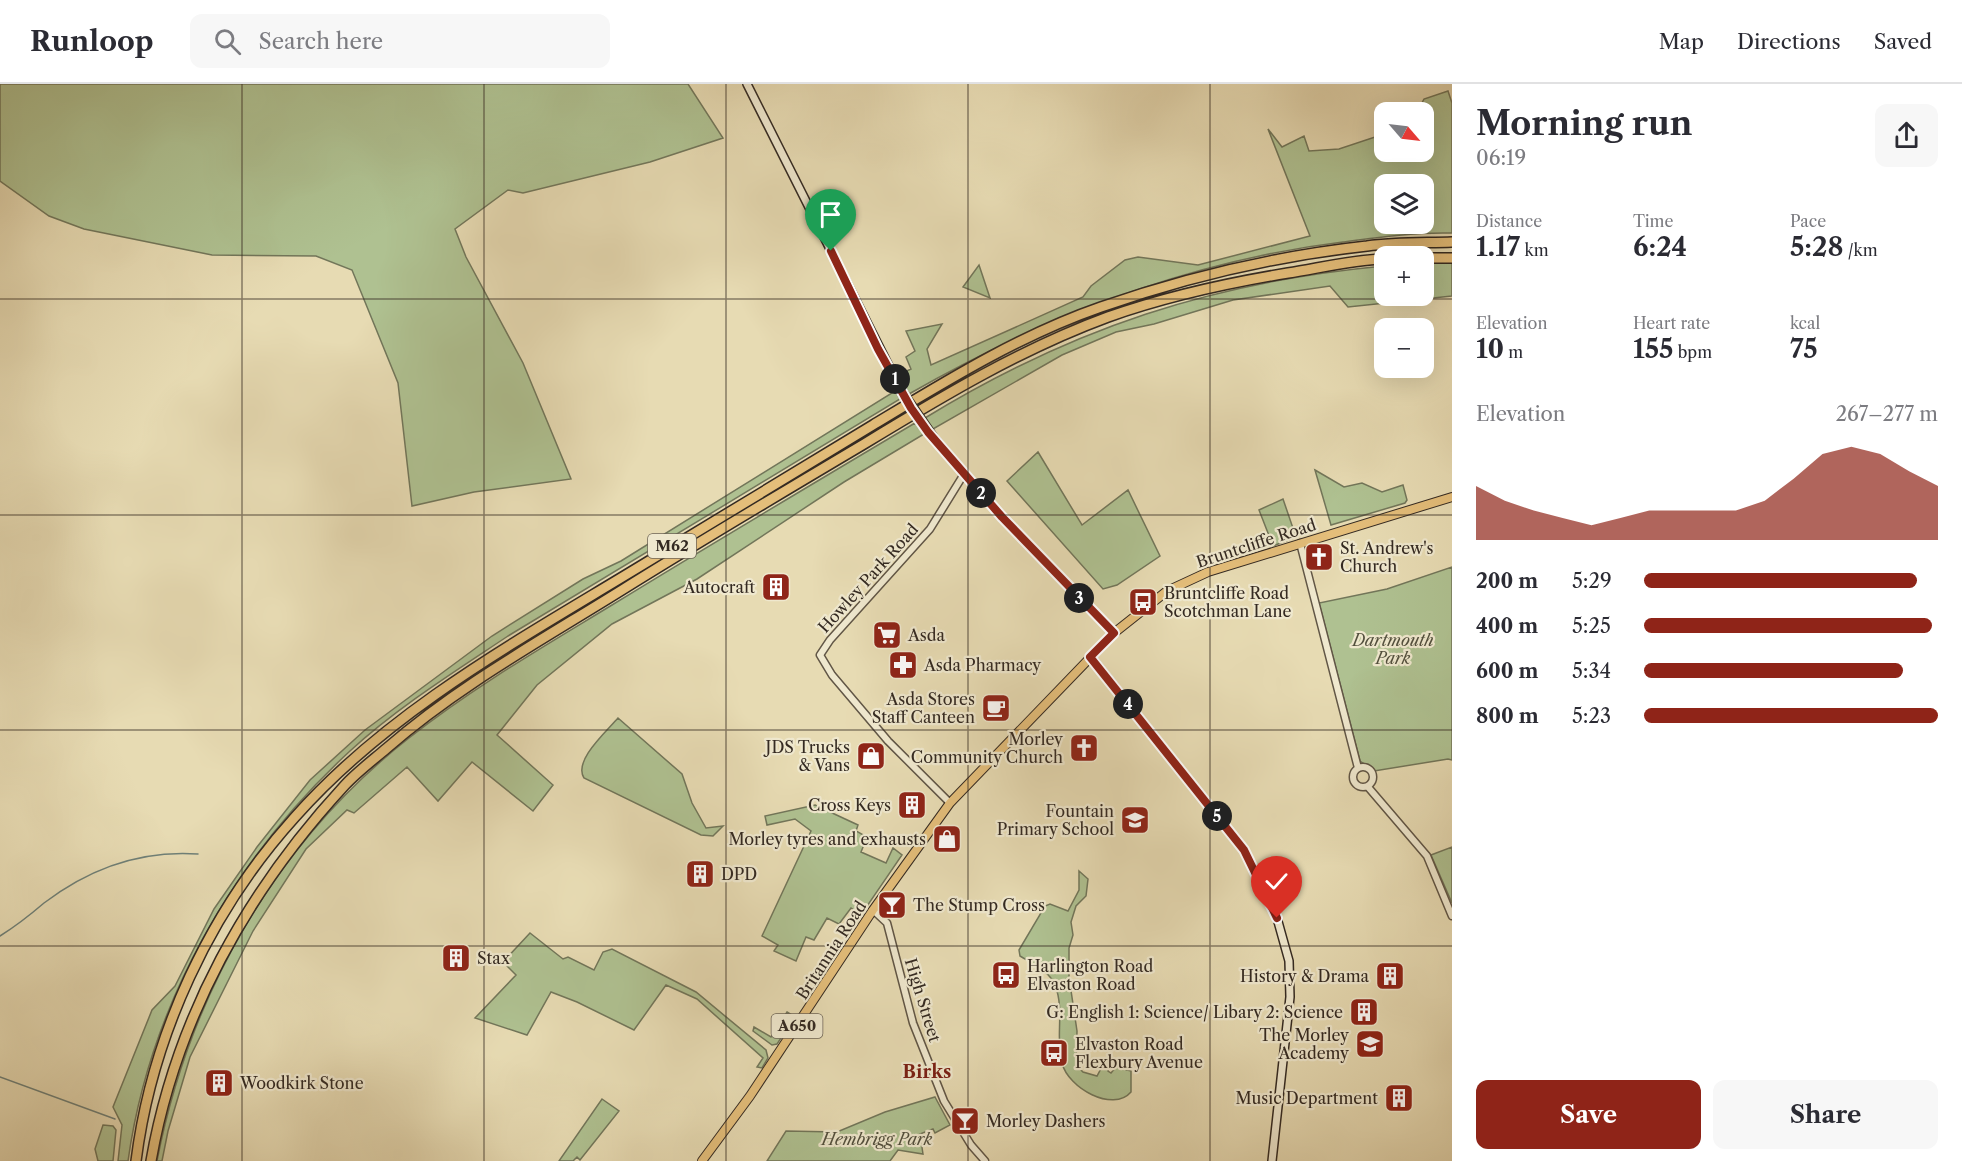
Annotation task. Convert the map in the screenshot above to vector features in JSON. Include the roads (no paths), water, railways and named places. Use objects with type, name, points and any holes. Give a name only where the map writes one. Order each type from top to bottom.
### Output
[{"type":"highway","name":"M62","points":[[136,1161],[147,1102],[166,1032],[195,967],[220,922],[246,880],[293,819],[335,774],[404,717],[689,536],[988,357],[1043,331],[1098,308],[1226,269],[1369,245],[1452,242]]},
{"type":"highway","points":[[1434,258],[1452,258]]},
{"type":"highway","name":"M62","points":[[151,1161],[162,1109],[183,1040],[234,933],[261,889],[307,829],[348,781],[410,728],[460,692],[695,545],[997,365],[1109,317],[1174,296],[1240,281],[1374,261]]},
{"type":"main road","points":[[747,84],[900,388],[935,439],[964,474],[1114,633]]},
{"type":"main road","name":"Bruntcliffe Road","points":[[1090,657],[1147,605],[1181,583],[1208,572],[1452,497]]},
{"type":"main road","points":[[1090,657],[1244,850],[1277,918],[1289,961],[1290,997],[1272,1161]]},
{"type":"main road","name":"Britannia Road","points":[[702,1161],[756,1086],[873,910],[950,803],[1090,657]]},
{"type":"street","name":"Howley Park Road","points":[[950,803],[888,741],[832,675],[820,655],[830,640],[930,529],[964,474]]},
{"type":"street","points":[[1300,543],[1358,768]]},
{"type":"street","points":[[1358,768],[1368,768],[1373,775],[1368,787],[1360,788],[1354,783],[1352,776],[1358,768]]},
{"type":"street","points":[[1368,787],[1427,856],[1452,916]]},
{"type":"street","name":"High Street","points":[[873,910],[887,923],[913,1023],[944,1101],[971,1145],[985,1161]]},
{"type":"waterway","points":[[0,936],[61,891],[98,871],[156,855],[198,854]]},
{"type":"waterway","points":[[0,1077],[115,1119]]},
{"type":"place","name":"St. Andrew's Church","points":[[1319,557]]},
{"type":"place","name":"Autocraft","points":[[776,587]]},
{"type":"place","name":"Bruntcliffe Road Scotchman Lane","points":[[1143,602]]},
{"type":"place","name":"Asda","points":[[887,635]]},
{"type":"place","name":"Asda Pharmacy","points":[[903,665]]},
{"type":"place","name":"Asda Stores Staff Canteen","points":[[996,708]]},
{"type":"place","name":"Morley Community Church","points":[[1084,748]]},
{"type":"place","name":"JDS Trucks & Vans","points":[[871,756]]},
{"type":"place","name":"Cross Keys","points":[[912,805]]},
{"type":"place","name":"Fountain Primary School","points":[[1135,820]]},
{"type":"place","name":"Morley tyres and exhausts","points":[[947,839]]},
{"type":"place","name":"DPD","points":[[700,874]]},
{"type":"place","name":"The Stump Cross","points":[[892,905]]},
{"type":"place","name":"Stax","points":[[456,958]]},
{"type":"place","name":"Harlington Road Elvaston Road","points":[[1006,975]]},
{"type":"place","name":"History & Drama","points":[[1390,976]]},
{"type":"place","name":"G: English 1: Science/ Libary 2: Science","points":[[1364,1012]]},
{"type":"place","name":"The Morley Academy","points":[[1370,1044]]},
{"type":"place","name":"Elvaston Road Flexbury Avenue","points":[[1054,1053]]},
{"type":"place","name":"Woodkirk Stone","points":[[219,1083]]},
{"type":"place","name":"Music Department","points":[[1399,1098]]},
{"type":"place","name":"Morley Dashers","points":[[965,1121]]},
{"type":"district","name":"Birks","points":[[927,1072]]},
{"type":"park label","name":"Dartmouth Park","points":[[1393,649]]},
{"type":"park label","name":"Hembrigg Park","points":[[877,1139]]}]
